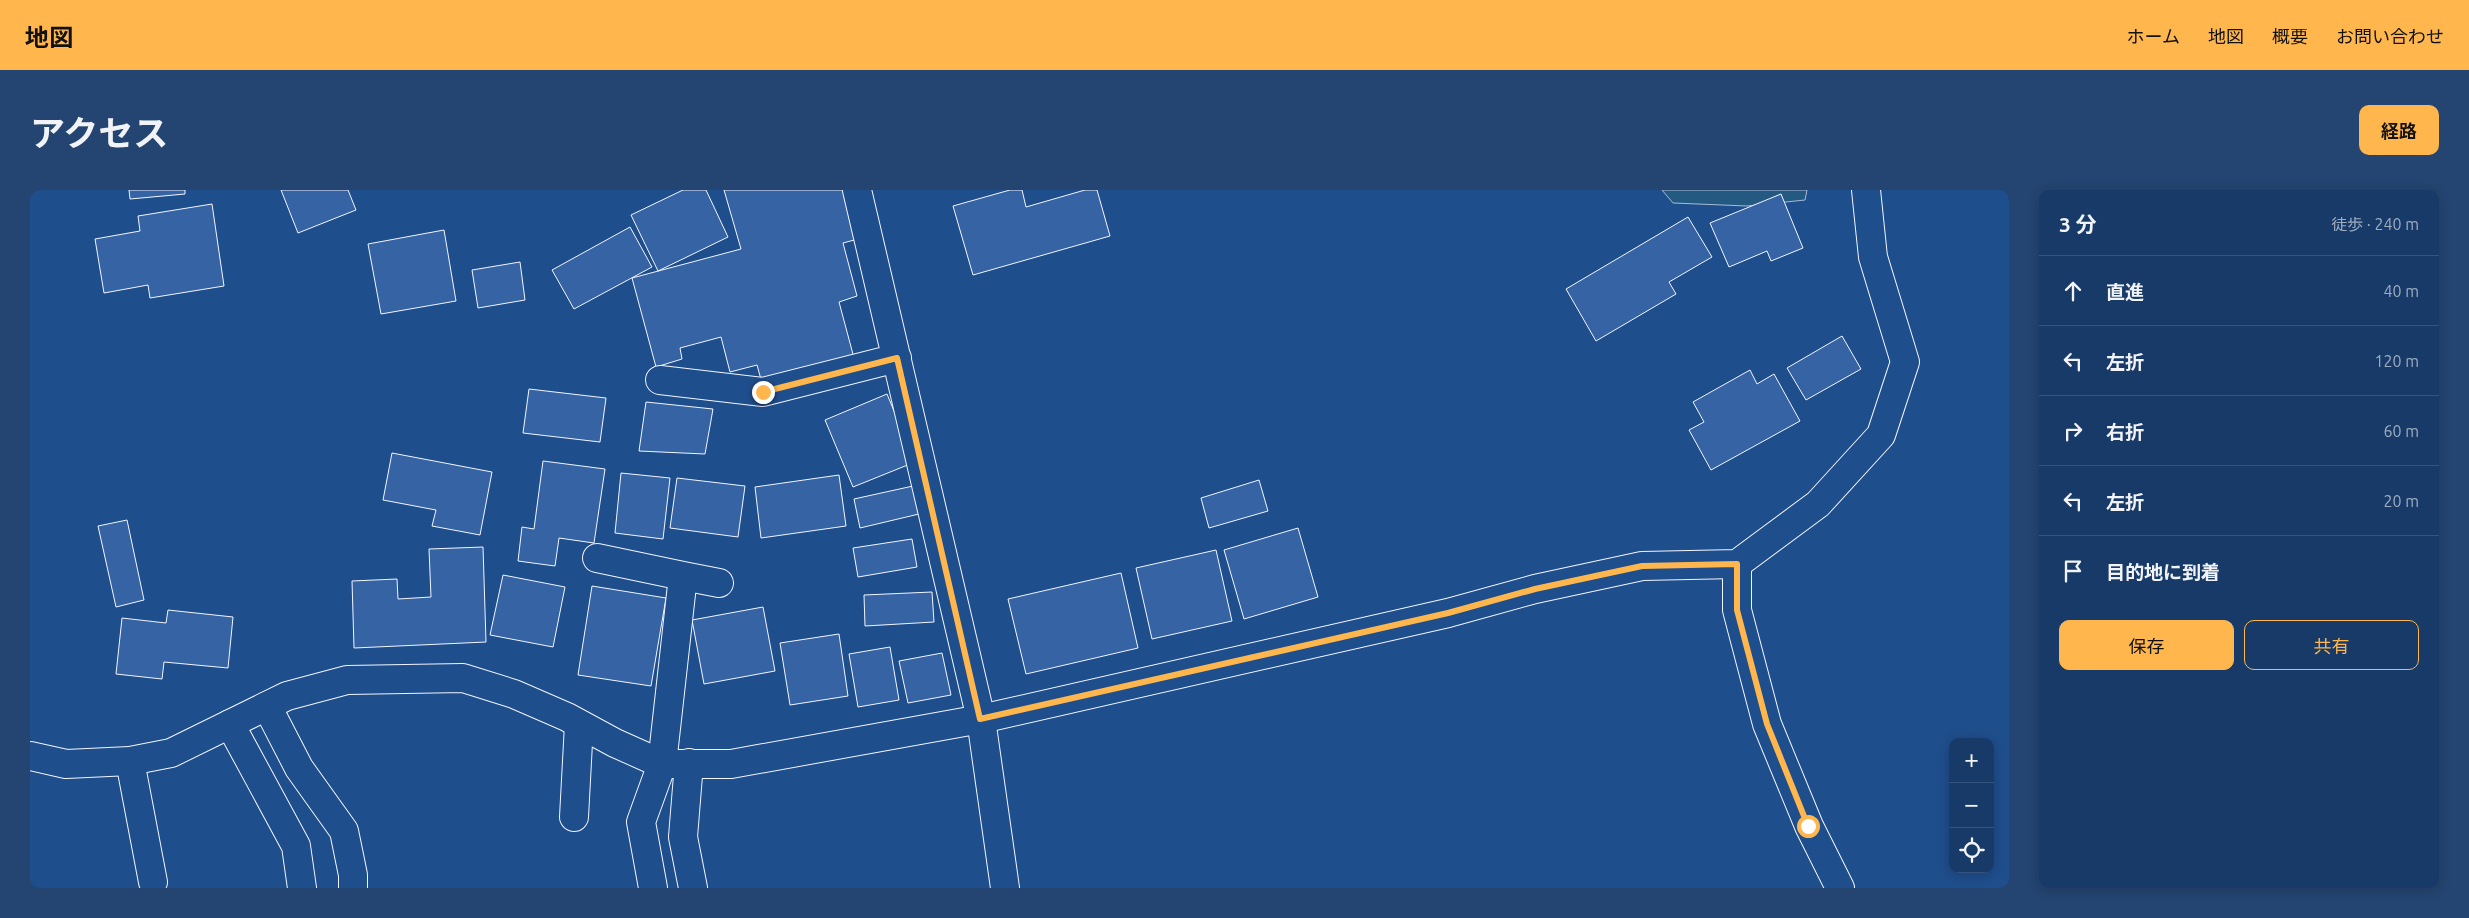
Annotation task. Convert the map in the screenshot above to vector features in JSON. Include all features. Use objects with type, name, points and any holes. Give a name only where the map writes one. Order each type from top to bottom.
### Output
[{"type":"street","points":[[857,190],[980,719],[1005,888]]},
{"type":"street","points":[[30,756],[66,764],[130,761],[170,753],[287,696],[347,680],[464,678],[514,694],[579,724],[614,743],[662,764],[731,764],[980,719],[1448,613],[1535,589],[1642,566],[1737,564],[1818,504],[1881,435],[1905,362],[1873,258],[1866,190]]},
{"type":"street","points":[[660,380],[763,392],[897,358]]},
{"type":"street","points":[[597,558],[719,583]]},
{"type":"street","points":[[1737,564],[1737,610],[1767,724],[1808,826],[1840,888]]},
{"type":"street","points":[[654,888],[641,822],[662,764],[682,576]]},
{"type":"street","points":[[267,706],[298,768],[344,831],[353,875],[353,888]]},
{"type":"street","points":[[230,724],[296,846],[302,888]]},
{"type":"street","points":[[574,817],[579,724]]},
{"type":"street","points":[[130,761],[153,882]]},
{"type":"street","points":[[689,764],[683,837],[692,888]]},
{"type":"shaded area","points":[[1662,190],[1807,190],[1805,200],[1747,206],[1673,203]]},
{"type":"building","points":[[129,190],[185,190],[185,194],[130,199]]},
{"type":"building","points":[[281,190],[348,190],[356,210],[298,233]]},
{"type":"building","points":[[683,190],[706,190],[728,237],[658,271],[631,215]]},
{"type":"building","points":[[724,190],[845,190],[858,239],[843,243],[857,296],[839,302],[854,358],[762,383],[757,365],[730,372],[721,337],[680,348],[682,359],[656,367],[632,278],[741,249]]},
{"type":"building","points":[[1010,190],[1022,190],[1026,207],[1085,190],[1097,190],[1110,236],[973,275],[953,206]]},
{"type":"building","points":[[1781,194],[1803,248],[1771,261],[1767,251],[1729,267],[1710,223]]},
{"type":"building","points":[[212,204],[224,286],[150,298],[148,285],[104,293],[95,239],[140,231],[138,216]]},
{"type":"building","points":[[1688,217],[1712,257],[1669,282],[1676,294],[1596,341],[1566,289]]},
{"type":"building","points":[[630,227],[652,267],[574,309],[552,270]]},
{"type":"building","points":[[444,230],[456,301],[381,314],[368,244]]},
{"type":"building","points":[[520,262],[525,300],[478,308],[472,270]]},
{"type":"building","points":[[1842,336],[1861,369],[1806,400],[1787,368]]},
{"type":"building","points":[[1750,370],[1757,384],[1774,374],[1800,421],[1711,470],[1689,430],[1704,422],[1693,402]]},
{"type":"building","points":[[529,389],[606,398],[600,442],[523,433]]},
{"type":"building","points":[[887,394],[915,462],[853,487],[825,420]]},
{"type":"building","points":[[646,402],[713,409],[705,454],[639,451]]},
{"type":"building","points":[[392,453],[492,472],[480,535],[432,526],[436,510],[383,500]]},
{"type":"building","points":[[543,461],[605,469],[594,543],[559,538],[555,566],[518,561],[522,527],[534,529]]},
{"type":"building","points":[[621,473],[670,478],[663,539],[615,533]]},
{"type":"building","points":[[839,475],[846,526],[761,538],[755,487]]},
{"type":"building","points":[[677,478],[745,486],[738,537],[670,528]]},
{"type":"building","points":[[1259,480],[1268,511],[1209,528],[1201,498]]},
{"type":"building","points":[[913,486],[919,514],[860,528],[854,499]]},
{"type":"building","points":[[127,520],[144,600],[116,607],[98,526]]},
{"type":"building","points":[[1298,528],[1318,597],[1244,619],[1224,550]]},
{"type":"building","points":[[912,539],[917,567],[858,577],[853,548]]},
{"type":"building","points":[[483,547],[486,642],[354,648],[352,581],[397,579],[398,599],[431,597],[429,549]]},
{"type":"building","points":[[1216,550],[1232,621],[1152,639],[1136,568]]},
{"type":"building","points":[[1121,573],[1138,648],[1026,674],[1008,599]]},
{"type":"building","points":[[503,575],[565,587],[553,647],[490,635]]},
{"type":"building","points":[[592,586],[666,598],[651,686],[578,675]]},
{"type":"building","points":[[932,592],[934,622],[865,626],[864,595]]},
{"type":"building","points":[[763,607],[775,671],[704,684],[692,620]]},
{"type":"building","points":[[168,610],[233,617],[228,668],[164,662],[162,679],[116,674],[122,618],[166,623]]},
{"type":"building","points":[[839,634],[848,696],[790,705],[780,643]]},
{"type":"building","points":[[890,647],[899,700],[858,707],[849,654]]},
{"type":"building","points":[[942,653],[951,695],[908,703],[899,661]]},
{"type":"route","points":[[763,392],[897,358],[980,719],[1448,613],[1535,589],[1642,566],[1737,564],[1737,610],[1767,724],[1808,826]]}]
